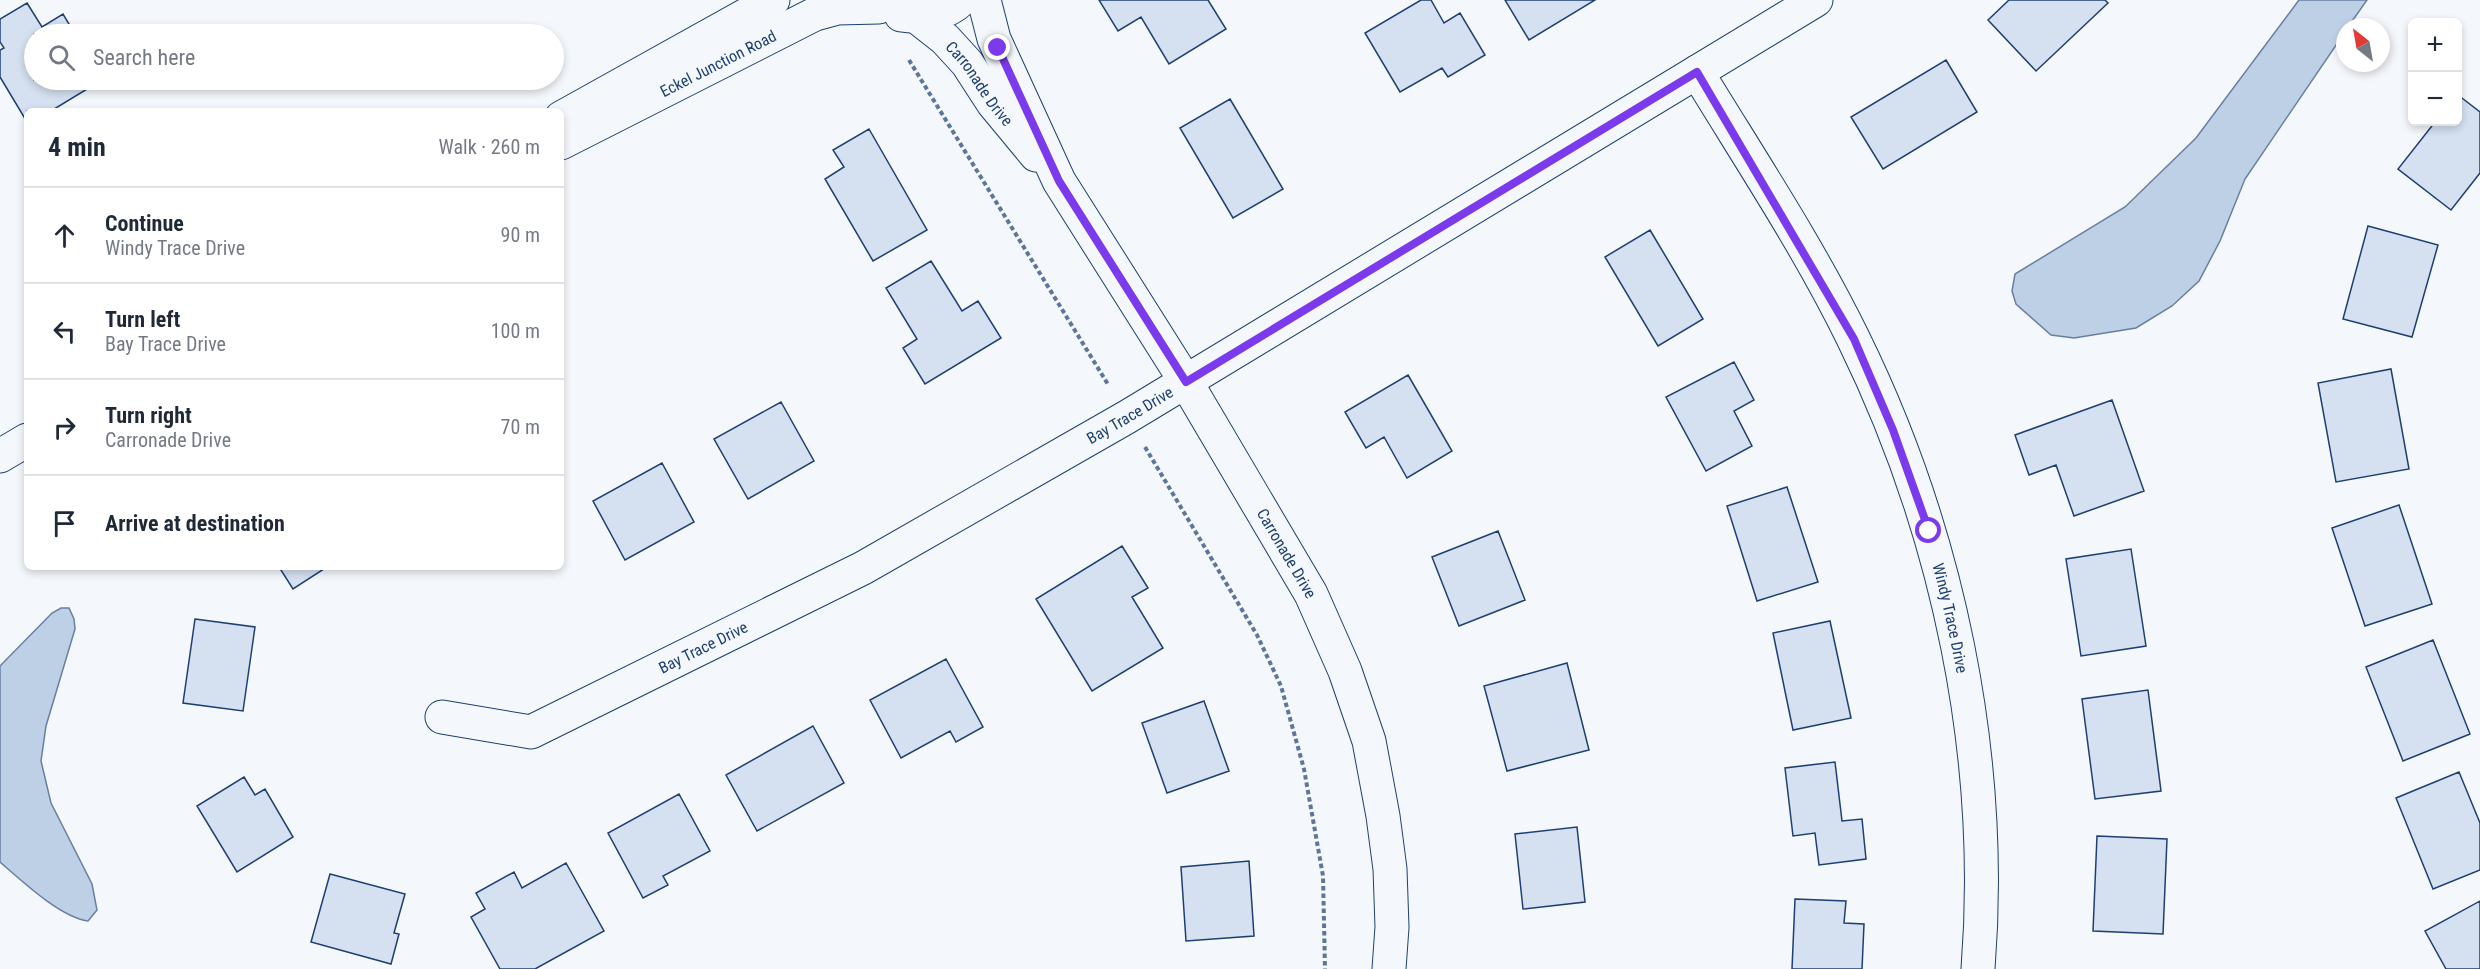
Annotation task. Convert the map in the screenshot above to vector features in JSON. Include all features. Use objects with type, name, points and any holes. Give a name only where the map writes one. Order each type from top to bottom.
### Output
[{"type":"street","name":"Eckel Junction Road","points":[[564,115],[773,0]]},
{"type":"street","name":"Eckel Junction Road","points":[[564,141],[816,14],[837,8],[874,4],[897,15],[917,17],[938,14],[961,0]]},
{"type":"street","name":"Carronade Drive","points":[[984,0],[994,39],[1059,181],[1186,382],[1311,594],[1346,672],[1369,741],[1383,816],[1391,904],[1389,969]]},
{"type":"street","name":"Bay Trace Drive","points":[[442,717],[531,732],[863,568],[1186,382],[1816,0]]},
{"type":"street","name":"Carronade Drive","points":[[917,17],[945,39],[967,63],[993,103],[1059,181]]},
{"type":"street","name":"Windy Trace Drive","points":[[1697,72],[1854,339],[1893,430],[1929,531],[1958,644],[1975,765],[1981,837],[1981,928],[1978,969]]},
{"type":"street","points":[[0,456],[24,443]]},
{"type":"path","points":[[903,53],[933,96],[1113,395]]},
{"type":"path","points":[[1141,440],[1257,634],[1281,686],[1304,769],[1323,876],[1325,969]]},
{"type":"water","points":[[2299,0],[2367,0],[2354,18],[2336,18],[2336,45],[2245,179],[2220,241],[2199,281],[2172,306],[2136,328],[2074,338],[2051,335],[2016,304],[2012,291],[2015,274],[2125,207],[2196,138]]},
{"type":"water","points":[[61,608],[69,608],[75,629],[46,726],[41,761],[51,803],[92,884],[97,910],[88,921],[54,906],[0,862],[0,666],[52,613]]},
{"type":"building","points":[[1099,0],[1208,0],[1226,29],[1169,64],[1141,17],[1118,31]]},
{"type":"building","points":[[1421,0],[1431,0],[1444,23],[1460,13],[1485,55],[1448,77],[1442,68],[1400,92],[1365,33]]},
{"type":"building","points":[[1505,0],[1595,0],[1529,40]]},
{"type":"building","points":[[2009,0],[2105,0],[2108,3],[2036,71],[1988,20]]},
{"type":"building","points":[[27,3],[40,24],[24,24],[24,90],[86,90],[56,108],[24,108],[24,117],[0,77],[0,50],[4,48],[0,42],[0,19]]},
{"type":"building","points":[[63,14],[69,24],[47,24]]},
{"type":"building","points":[[1946,60],[1977,112],[1883,169],[1851,117]]},
{"type":"building","points":[[2462,98],[2480,112],[2480,173],[2451,210],[2398,169],[2432,126],[2462,126]]},
{"type":"building","points":[[1230,99],[1283,189],[1233,218],[1180,128]]},
{"type":"building","points":[[869,129],[927,230],[873,261],[825,179],[844,167],[833,150]]},
{"type":"building","points":[[2368,226],[2438,245],[2412,337],[2343,319]]},
{"type":"building","points":[[1650,230],[1703,319],[1658,346],[1605,257]]},
{"type":"building","points":[[931,261],[962,311],[978,301],[1001,338],[925,384],[903,348],[917,339],[886,288]]},
{"type":"building","points":[[1734,362],[1754,400],[1734,411],[1752,446],[1706,471],[1666,397]]},
{"type":"building","points":[[2391,369],[2409,469],[2336,482],[2318,383]]},
{"type":"building","points":[[1408,375],[1452,451],[1407,478],[1384,437],[1366,448],[1345,412]]},
{"type":"building","points":[[2112,400],[2144,491],[2074,516],[2056,465],[2029,475],[2015,435]]},
{"type":"building","points":[[781,402],[814,461],[748,499],[714,439]]},
{"type":"building","points":[[662,463],[694,522],[625,560],[593,501]]},
{"type":"building","points":[[1787,487],[1818,582],[1757,601],[1727,506]]},
{"type":"building","points":[[2399,505],[2432,604],[2365,626],[2332,528]]},
{"type":"building","points":[[1498,531],[1525,600],[1459,626],[1432,557]]},
{"type":"building","points":[[1122,546],[1148,588],[1132,597],[1163,648],[1092,691],[1036,599]]},
{"type":"building","points":[[2131,549],[2146,646],[2081,656],[2066,559]]},
{"type":"building","points":[[281,570],[322,570],[293,589]]},
{"type":"building","points":[[195,619],[255,627],[243,711],[183,703]]},
{"type":"building","points":[[1830,621],[1851,718],[1793,730],[1773,633]]},
{"type":"building","points":[[2433,640],[2470,734],[2403,761],[2366,667]]},
{"type":"building","points":[[946,659],[983,727],[956,742],[950,731],[901,758],[870,700]]},
{"type":"building","points":[[1567,663],[1589,750],[1507,771],[1484,686]]},
{"type":"building","points":[[2148,690],[2161,791],[2095,799],[2082,699]]},
{"type":"building","points":[[1204,701],[1229,771],[1167,793],[1142,723]]},
{"type":"building","points":[[813,726],[844,783],[757,831],[726,775]]},
{"type":"building","points":[[1835,762],[1842,821],[1862,819],[1866,859],[1819,865],[1815,833],[1793,836],[1785,768]]},
{"type":"building","points":[[2459,772],[2480,823],[2480,870],[2433,889],[2396,798]]},
{"type":"building","points":[[244,777],[255,795],[265,789],[293,837],[237,872],[197,806]]},
{"type":"building","points":[[679,794],[710,851],[663,876],[668,885],[643,898],[608,833]]},
{"type":"building","points":[[1577,827],[1585,902],[1523,909],[1515,834]]},
{"type":"building","points":[[2097,836],[2167,839],[2163,934],[2093,931]]},
{"type":"building","points":[[1249,861],[1254,936],[1186,941],[1181,867]]},
{"type":"building","points":[[566,863],[604,931],[535,969],[500,969],[471,917],[485,909],[476,893],[514,872],[522,888]]},
{"type":"building","points":[[330,874],[405,894],[394,933],[399,934],[391,964],[311,942]]},
{"type":"building","points":[[1795,899],[1846,901],[1844,923],[1864,924],[1862,969],[1792,969]]},
{"type":"building","points":[[2480,901],[2480,969],[2446,969],[2425,931]]},
{"type":"route","points":[[998,48],[1059,181],[1186,382],[1697,72],[1822,281],[1854,339],[1893,430],[1929,531]]}]
